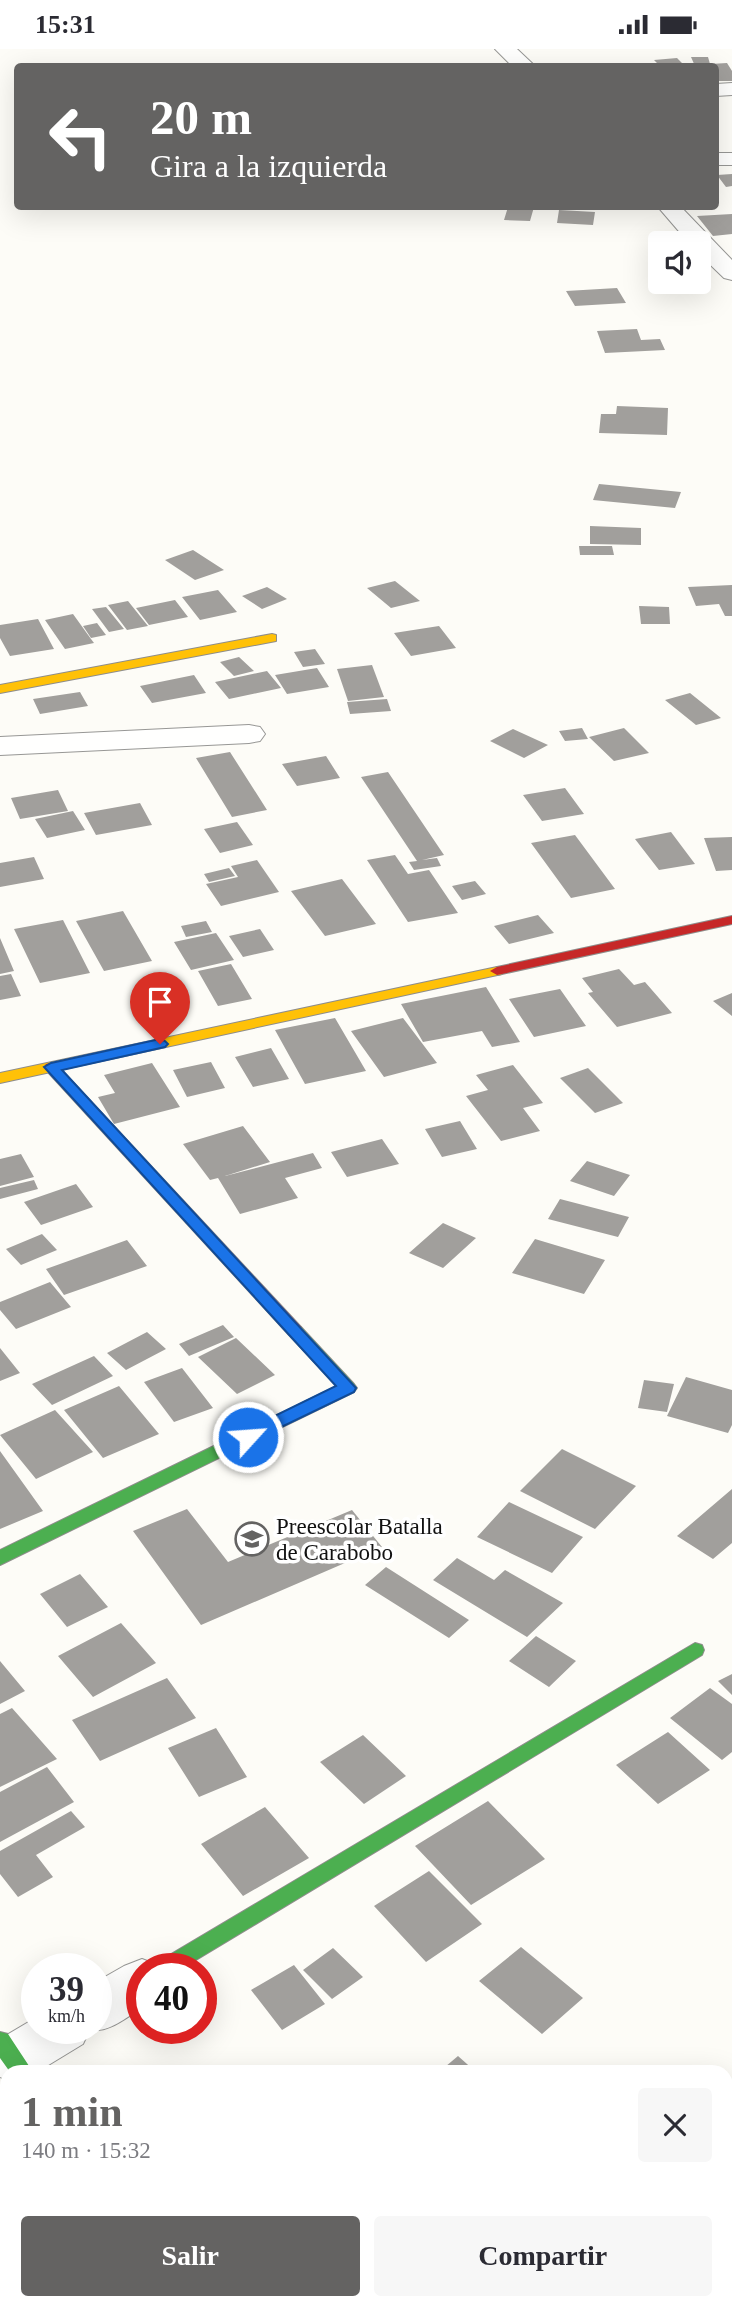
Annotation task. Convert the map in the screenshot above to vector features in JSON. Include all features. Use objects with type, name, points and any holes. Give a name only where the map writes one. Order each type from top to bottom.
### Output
[{"type":"street","points":[[505,49],[521,63]]},
{"type":"street","points":[[672,210],[690,231]]},
{"type":"street","points":[[711,243],[732,241]]},
{"type":"street","points":[[711,253],[732,273]]},
{"type":"street","points":[[0,689],[272,638]]},
{"type":"street","points":[[0,746],[249,734]]},
{"type":"street","points":[[0,1078],[732,920]]},
{"type":"street","points":[[0,1558],[348,1388],[51,1067]]},
{"type":"street","points":[[190,1953],[695,1650]]},
{"type":"street","points":[[12,2057],[35,2044]]},
{"type":"building","points":[[691,57],[708,57],[710,63],[694,63]]},
{"type":"building","points":[[677,58],[682,63],[657,63],[654,60]]},
{"type":"building","points":[[719,63],[727,63],[732,71],[732,81],[719,81]]},
{"type":"building","points":[[732,174],[732,186],[726,187],[719,175]]},
{"type":"building","points":[[507,210],[533,210],[530,221],[504,220]]},
{"type":"building","points":[[559,210],[595,212],[593,225],[557,223]]},
{"type":"building","points":[[732,214],[732,234],[713,236],[697,216]]},
{"type":"building","points":[[617,288],[626,303],[575,306],[566,291]]},
{"type":"building","points":[[637,329],[641,340],[660,339],[665,350],[605,353],[597,331]]},
{"type":"building","points":[[617,406],[668,408],[667,435],[599,433],[601,414],[616,414]]},
{"type":"building","points":[[599,484],[681,492],[675,508],[593,500]]},
{"type":"building","points":[[590,526],[641,528],[641,545],[590,544]]},
{"type":"building","points":[[579,546],[612,546],[614,555],[580,555]]},
{"type":"building","points":[[193,550],[224,570],[195,580],[165,560]]},
{"type":"building","points":[[395,581],[420,601],[391,608],[367,588]]},
{"type":"building","points":[[732,585],[732,616],[725,616],[719,604],[696,606],[688,587]]},
{"type":"building","points":[[267,587],[287,599],[262,609],[242,596]]},
{"type":"building","points":[[218,590],[237,612],[200,620],[182,597]]},
{"type":"building","points":[[175,600],[188,617],[149,625],[136,608]]},
{"type":"building","points":[[128,601],[148,626],[127,630],[108,605]]},
{"type":"building","points":[[639,606],[669,607],[670,624],[641,624]]},
{"type":"building","points":[[106,607],[124,629],[109,632],[92,609]]},
{"type":"building","points":[[73,614],[94,643],[65,649],[45,620]]},
{"type":"building","points":[[38,619],[54,649],[10,656],[0,638],[0,625]]},
{"type":"building","points":[[97,623],[106,635],[91,638],[83,626]]},
{"type":"building","points":[[439,626],[456,648],[411,656],[394,633]]},
{"type":"building","points":[[315,649],[325,664],[303,667],[294,652]]},
{"type":"building","points":[[239,657],[254,671],[234,676],[220,662]]},
{"type":"building","points":[[372,665],[384,697],[348,701],[337,669]]},
{"type":"building","points":[[317,668],[329,687],[287,694],[275,675]]},
{"type":"building","points":[[267,671],[281,688],[229,699],[215,682]]},
{"type":"building","points":[[194,675],[206,693],[152,703],[140,686]]},
{"type":"building","points":[[80,692],[88,706],[40,714],[33,699]]},
{"type":"building","points":[[690,693],[721,718],[696,725],[665,700]]},
{"type":"building","points":[[387,699],[391,711],[350,714],[347,702]]},
{"type":"building","points":[[582,728],[588,739],[565,741],[559,731]]},
{"type":"building","points":[[624,728],[649,753],[614,761],[589,737]]},
{"type":"building","points":[[513,729],[548,745],[524,758],[490,741]]},
{"type":"building","points":[[230,752],[267,810],[232,817],[196,758]]},
{"type":"building","points":[[326,756],[340,778],[297,786],[282,764]]},
{"type":"building","points":[[388,772],[444,855],[422,860],[437,858],[441,866],[414,870],[409,862],[417,861],[361,777]]},
{"type":"building","points":[[565,788],[584,814],[542,821],[523,795]]},
{"type":"building","points":[[58,790],[68,811],[20,819],[11,798]]},
{"type":"building","points":[[140,803],[152,825],[96,835],[84,813]]},
{"type":"building","points":[[73,811],[85,830],[47,838],[35,819]]},
{"type":"building","points":[[237,822],[253,845],[220,853],[204,829]]},
{"type":"building","points":[[671,832],[695,864],[659,870],[635,839]]},
{"type":"building","points":[[575,835],[615,889],[571,898],[531,843]]},
{"type":"building","points":[[732,837],[732,870],[716,871],[704,838]]},
{"type":"building","points":[[395,855],[408,874],[429,870],[458,913],[408,922],[367,860]]},
{"type":"building","points":[[34,857],[44,879],[0,887],[0,863]]},
{"type":"building","points":[[257,860],[279,892],[221,906],[206,884],[238,877],[231,866]]},
{"type":"building","points":[[229,868],[235,876],[209,882],[204,874]]},
{"type":"building","points":[[342,879],[376,924],[325,936],[291,891]]},
{"type":"building","points":[[475,881],[486,894],[462,900],[452,886]]},
{"type":"building","points":[[123,911],[152,961],[104,971],[76,921]]},
{"type":"building","points":[[538,915],[554,933],[509,944],[494,926]]},
{"type":"building","points":[[63,920],[90,973],[40,983],[14,929]]},
{"type":"building","points":[[206,921],[212,932],[186,937],[181,926]]},
{"type":"building","points":[[260,929],[274,950],[243,957],[229,936]]},
{"type":"building","points":[[216,933],[234,960],[191,970],[174,942]]},
{"type":"building","points":[[0,938],[14,971],[0,974]]},
{"type":"building","points":[[231,964],[252,999],[218,1006],[198,971]]},
{"type":"building","points":[[619,969],[634,985],[645,982],[672,1013],[617,1027],[588,993],[593,992],[582,978]]},
{"type":"building","points":[[11,974],[21,996],[0,1000],[0,976]]},
{"type":"building","points":[[486,987],[520,1042],[492,1047],[482,1031],[423,1042],[401,1004]]},
{"type":"building","points":[[560,989],[586,1026],[534,1037],[509,999]]},
{"type":"building","points":[[732,993],[732,1016],[713,1001]]},
{"type":"building","points":[[335,1018],[366,1071],[305,1084],[275,1030]]},
{"type":"building","points":[[403,1018],[437,1063],[384,1077],[351,1031]]},
{"type":"building","points":[[271,1048],[289,1079],[253,1087],[235,1057]]},
{"type":"building","points":[[211,1062],[225,1088],[187,1097],[173,1070]]},
{"type":"building","points":[[152,1063],[180,1107],[114,1124],[98,1097],[115,1093],[104,1075]]},
{"type":"building","points":[[513,1065],[543,1103],[523,1108],[540,1131],[501,1141],[466,1096],[488,1090],[476,1075]]},
{"type":"building","points":[[588,1068],[623,1103],[595,1113],[560,1078]]},
{"type":"building","points":[[460,1121],[477,1149],[442,1157],[425,1129]]},
{"type":"building","points":[[243,1126],[270,1162],[225,1176],[313,1153],[322,1168],[285,1178],[298,1198],[240,1214],[218,1178],[210,1180],[183,1144]]},
{"type":"building","points":[[382,1139],[399,1164],[347,1177],[331,1152]]},
{"type":"building","points":[[21,1154],[34,1177],[0,1186],[0,1159]]},
{"type":"building","points":[[587,1161],[630,1175],[614,1196],[570,1181]]},
{"type":"building","points":[[34,1180],[38,1189],[0,1199],[0,1188]]},
{"type":"building","points":[[76,1184],[93,1207],[41,1225],[24,1202]]},
{"type":"building","points":[[560,1199],[629,1217],[618,1237],[548,1219]]},
{"type":"building","points":[[443,1223],[476,1238],[443,1268],[409,1253]]},
{"type":"building","points":[[42,1234],[57,1250],[21,1265],[6,1249]]},
{"type":"building","points":[[535,1239],[605,1260],[584,1294],[512,1273]]},
{"type":"building","points":[[127,1240],[147,1266],[64,1295],[46,1269]]},
{"type":"building","points":[[50,1282],[71,1307],[16,1329],[0,1310],[0,1302]]},
{"type":"building","points":[[223,1325],[234,1337],[189,1356],[179,1344]]},
{"type":"building","points":[[147,1332],[166,1349],[126,1370],[107,1353]]},
{"type":"building","points":[[236,1338],[275,1375],[237,1394],[198,1357]]},
{"type":"building","points":[[0,1348],[20,1373],[0,1381]]},
{"type":"building","points":[[94,1356],[113,1376],[52,1405],[32,1384]]},
{"type":"building","points":[[182,1368],[213,1408],[174,1422],[144,1382]]},
{"type":"building","points":[[686,1377],[732,1390],[732,1425],[728,1433],[667,1416]]},
{"type":"building","points":[[644,1380],[674,1384],[667,1412],[638,1408]]},
{"type":"building","points":[[119,1386],[159,1434],[103,1458],[64,1410]]},
{"type":"building","points":[[55,1410],[93,1452],[36,1479],[0,1435]]},
{"type":"building","points":[[562,1449],[636,1486],[595,1529],[520,1491]]},
{"type":"building","points":[[0,1451],[43,1511],[0,1529]]},
{"type":"building","points":[[732,1489],[732,1543],[713,1559],[677,1536]]},
{"type":"building","points":[[509,1502],[583,1537],[552,1573],[477,1537]]},
{"type":"building","points":[[187,1509],[228,1562],[352,1510],[382,1547],[201,1625],[133,1531]]},
{"type":"building","points":[[457,1558],[494,1580],[505,1570],[563,1603],[527,1637],[433,1580]]},
{"type":"building","points":[[386,1567],[469,1620],[449,1638],[365,1585]]},
{"type":"building","points":[[80,1574],[108,1607],[67,1627],[40,1594]]},
{"type":"building","points":[[121,1623],[156,1663],[93,1697],[58,1656]]},
{"type":"building","points":[[536,1636],[576,1661],[549,1687],[509,1661]]},
{"type":"building","points":[[0,1661],[25,1691],[0,1704]]},
{"type":"building","points":[[732,1674],[732,1695],[718,1681]]},
{"type":"building","points":[[167,1678],[196,1718],[100,1761],[72,1720]]},
{"type":"building","points":[[710,1688],[732,1704],[732,1752],[722,1760],[670,1718]]},
{"type":"building","points":[[12,1708],[57,1759],[0,1787],[0,1714]]},
{"type":"building","points":[[216,1728],[247,1777],[199,1797],[168,1748]]},
{"type":"building","points":[[668,1732],[710,1770],[658,1804],[616,1765]]},
{"type":"building","points":[[363,1735],[406,1776],[364,1804],[320,1762]]},
{"type":"building","points":[[47,1767],[74,1802],[0,1842],[0,1792]]},
{"type":"building","points":[[488,1801],[545,1859],[471,1905],[415,1846]]},
{"type":"building","points":[[265,1807],[309,1858],[243,1896],[201,1844]]},
{"type":"building","points":[[71,1811],[85,1827],[36,1855],[53,1877],[18,1897],[0,1874],[0,1851]]},
{"type":"building","points":[[429,1871],[482,1924],[426,1962],[374,1906]]},
{"type":"building","points":[[521,1947],[583,1998],[542,2034],[479,1981]]},
{"type":"building","points":[[333,1948],[363,1977],[332,1999],[303,1970]]},
{"type":"building","points":[[294,1965],[325,2004],[282,2030],[251,1990]]},
{"type":"building","points":[[458,2056],[468,2065],[447,2065]]},
{"type":"traffic: fast","points":[[0,1558],[348,1388],[295,1331]]},
{"type":"traffic: fast","points":[[190,1953],[695,1650]]},
{"type":"traffic: fast","points":[[0,2041],[17,2065]]},
{"type":"traffic: slow","points":[[0,689],[272,638]]},
{"type":"traffic: slow","points":[[0,1078],[497,971]]},
{"type":"traffic: jam","points":[[497,971],[732,920]]},
{"type":"traffic: jam","points":[[51,1067],[295,1331]]},
{"type":"place","name":"Preescolar Batalla de Carabobo","points":[[252,1539]]},
{"type":"route","points":[[160,1044],[51,1067],[348,1388],[248,1437]]}]
